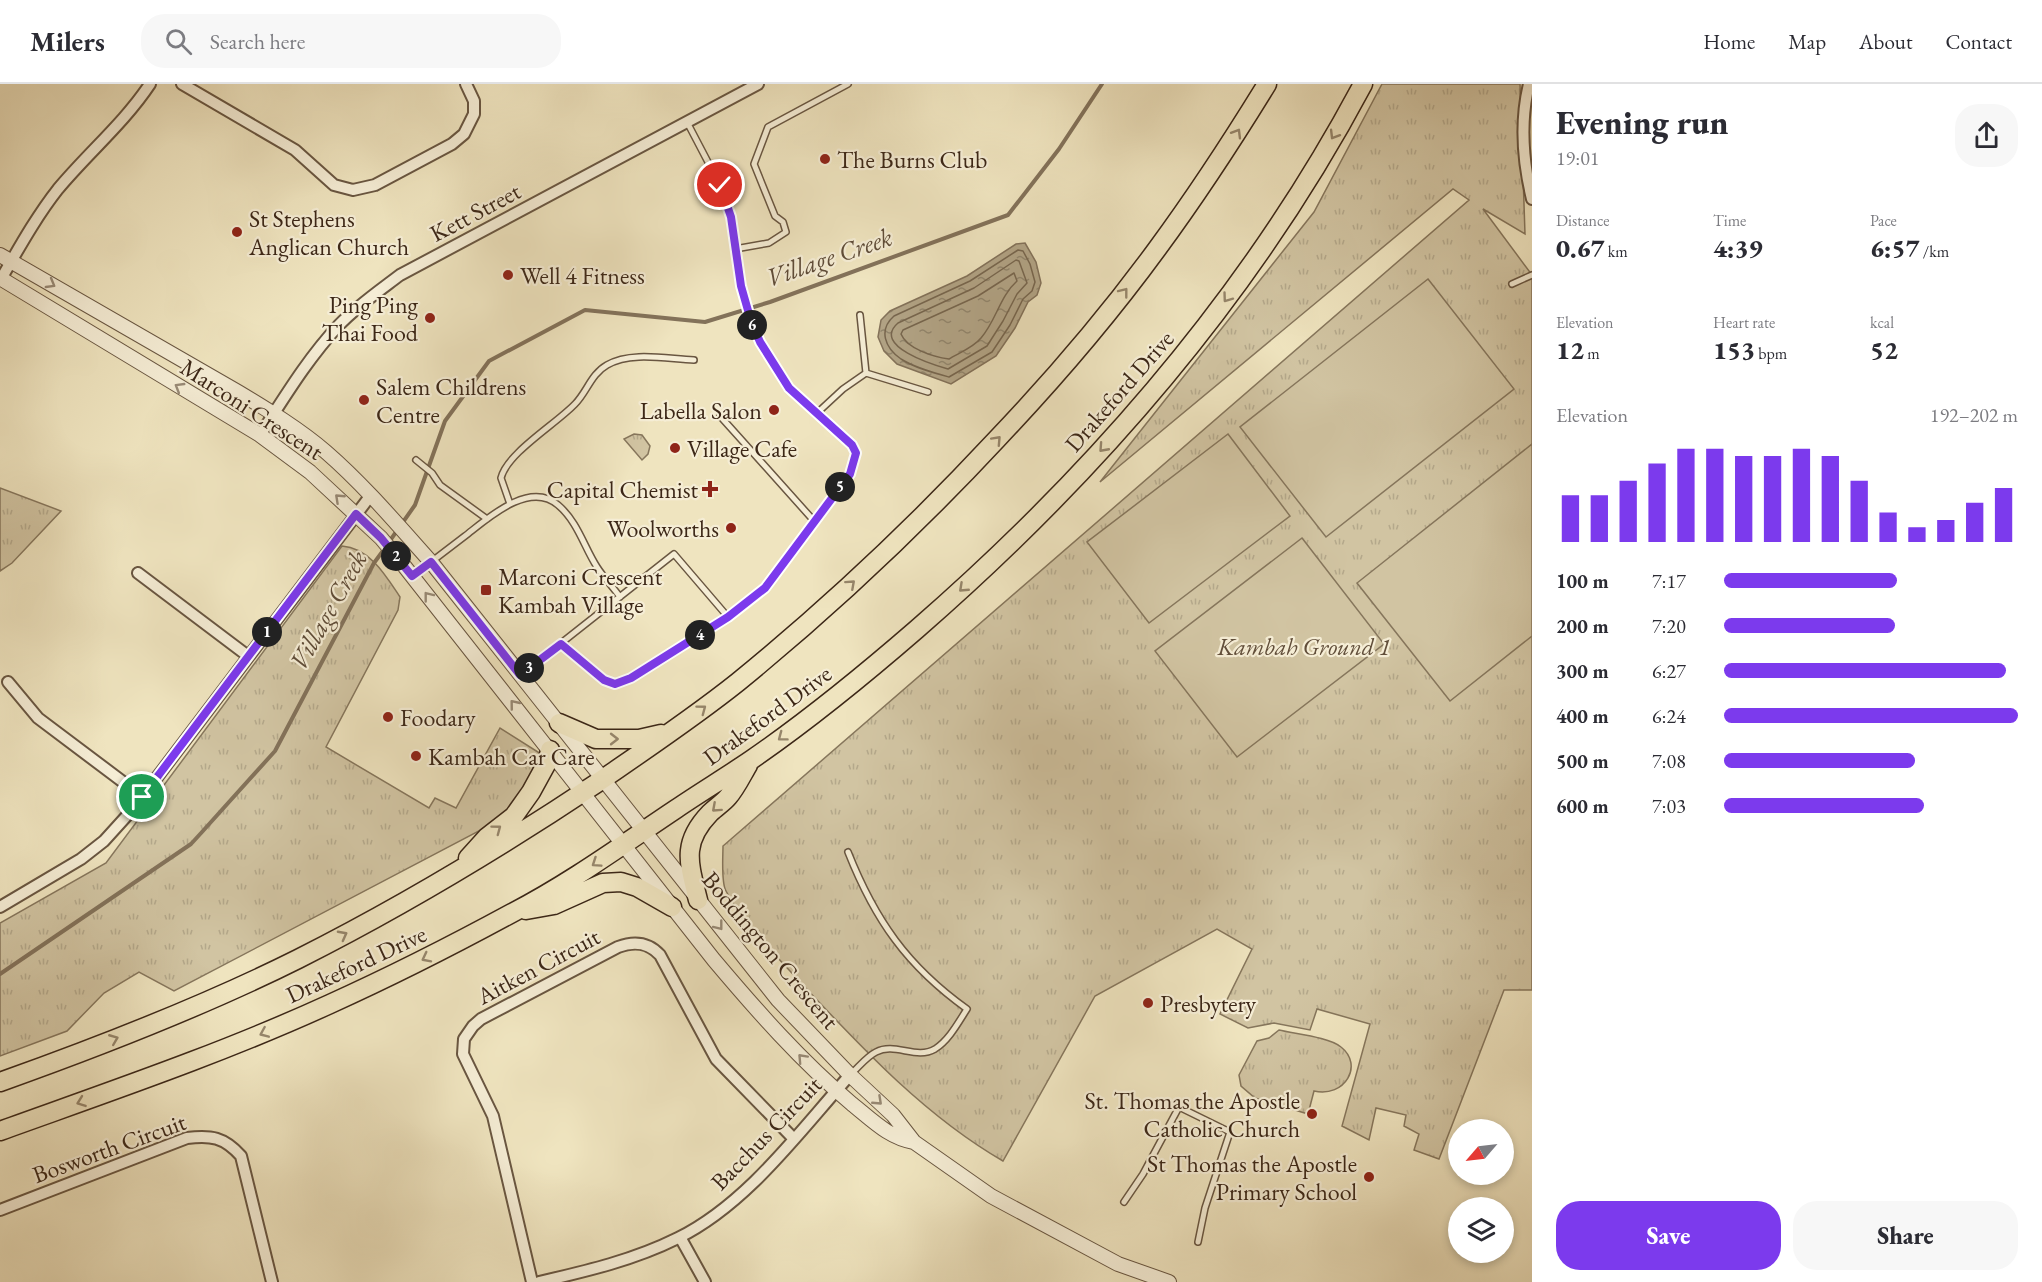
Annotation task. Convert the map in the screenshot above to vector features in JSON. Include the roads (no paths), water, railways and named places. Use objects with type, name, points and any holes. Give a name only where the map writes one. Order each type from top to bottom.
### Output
[{"type":"highway","name":"Drakeford Drive","points":[[0,1083],[203,1003],[299,958],[457,871],[582,793],[672,732],[799,631],[876,562],[953,486],[1031,403],[1096,328],[1157,250],[1226,151],[1267,84]]},
{"type":"highway","name":"Drakeford Drive","points":[[0,1131],[241,1042],[322,1008],[516,911],[574,878],[750,761],[879,662],[1009,545],[1106,445],[1165,378],[1226,300],[1296,200],[1363,84]]},
{"type":"highway","points":[[559,723],[596,739],[639,739],[672,732]]},
{"type":"highway","points":[[457,871],[487,837],[514,816],[531,792],[548,761],[550,750]]},
{"type":"highway","points":[[698,900],[690,865],[692,838],[696,829],[729,796],[750,761]]},
{"type":"highway","points":[[516,911],[554,905],[603,883],[621,882],[637,887],[672,907]]},
{"type":"street","points":[[1,279],[6,258],[58,190],[127,116],[150,84]]},
{"type":"street","points":[[182,84],[295,150],[334,185],[353,190],[375,185],[452,144],[464,134],[474,114],[474,100],[466,84]]},
{"type":"street","name":"Kett Street","points":[[260,435],[314,354],[339,324],[368,298],[392,281],[758,84]]},
{"type":"street","points":[[1529,84],[1525,101],[1523,133],[1531,194]]},
{"type":"street","name":"Marconi Crescent","points":[[6,258],[274,414],[325,451],[405,531],[603,779]]},
{"type":"street","name":"Marconi Crescent","points":[[1,279],[260,435],[310,472],[392,551],[550,750],[622,845]]},
{"type":"street","points":[[0,907],[81,859],[104,841],[142,797],[370,495]]},
{"type":"street","points":[[138,573],[248,656]]},
{"type":"street","points":[[8,682],[38,718],[142,797]]},
{"type":"street","name":"Boddington Crescent","points":[[603,779],[778,1000],[850,1075],[893,1115],[914,1142],[975,1185],[1018,1211],[1118,1264],[1169,1282]]},
{"type":"street","name":"Boddington Crescent","points":[[622,845],[714,960],[809,1065],[836,1091],[885,1131],[914,1142]]},
{"type":"street","name":"Aitken Circuit","points":[[532,1282],[493,1116],[464,1054],[464,1040],[472,1026],[481,1019],[618,946],[639,943],[653,948],[660,955],[716,1059],[794,1138]]},
{"type":"street","name":"Bacchus Circuit","points":[[539,1282],[634,1258],[680,1238],[726,1208],[794,1138],[850,1075]]},
{"type":"street","name":"Bosworth Circuit","points":[[0,1210],[187,1138],[203,1136],[219,1139],[232,1146],[241,1156],[272,1282]]},
{"type":"street","points":[[680,1238],[705,1282]]},
{"type":"lane","points":[[735,249],[769,243],[786,232],[783,222],[775,216],[754,164],[768,127],[848,84]]},
{"type":"lane","points":[[561,644],[604,680],[615,684],[631,678],[728,617],[765,588],[850,474],[856,453],[852,445],[789,388],[760,342],[741,286],[731,217],[720,185],[687,122]]},
{"type":"lane","points":[[1512,284],[1532,275]]},
{"type":"lane","points":[[860,315],[866,374]]},
{"type":"lane","points":[[510,504],[501,478],[506,464],[576,404],[595,375],[607,365],[634,357],[694,360]]},
{"type":"lane","points":[[816,414],[843,389],[866,374],[928,392]]},
{"type":"lane","points":[[720,416],[815,522]]},
{"type":"lane","points":[[416,460],[432,473],[440,485],[487,519]]},
{"type":"lane","points":[[412,576],[510,504],[525,498],[537,497],[548,499],[558,505],[577,528],[597,567],[620,597]]},
{"type":"lane","points":[[520,675],[674,554],[728,617]]},
{"type":"lane","points":[[848,852],[863,889],[894,940],[920,970],[967,1009],[946,1041],[933,1050],[918,1053],[891,1048],[877,1052],[850,1075]]},
{"type":"lane","points":[[1124,1202],[1143,1173],[1179,1107],[1230,1132],[1205,1208],[1198,1242]]},
{"type":"water","points":[[1025,243],[1036,262],[1041,283],[1037,295],[1028,302],[1015,328],[996,356],[951,384],[897,364],[884,351],[878,337],[881,320],[890,311],[967,276],[1016,244]]},
{"type":"waterway","name":"Village Creek","points":[[389,542],[415,505],[445,421],[489,361],[585,310],[705,322],[770,302],[1008,215],[1059,149],[1102,84]]},
{"type":"waterway","name":"Village Creek","points":[[0,974],[191,844],[202,832],[275,751],[374,563],[385,548]]},
{"type":"place","name":"The Burns Club","points":[[825,159]]},
{"type":"place","name":"St Stephens Anglican Church","points":[[237,232]]},
{"type":"place","name":"Well 4 Fitness","points":[[508,275]]},
{"type":"place","name":"Ping Ping Thai Food","points":[[430,318]]},
{"type":"place","name":"Salem Childrens Centre","points":[[364,400]]},
{"type":"place","name":"Labella Salon","points":[[774,410]]},
{"type":"place","name":"Village Cafe","points":[[675,448]]},
{"type":"place","name":"Capital Chemist","points":[[710,489]]},
{"type":"place","name":"Woolworths","points":[[731,528]]},
{"type":"place","name":"Marconi Crescent Kambah Village","points":[[486,590]]},
{"type":"place","name":"Foodary","points":[[388,717]]},
{"type":"place","name":"Kambah Car Care","points":[[416,756]]},
{"type":"place","name":"Presbytery","points":[[1148,1003]]},
{"type":"place","name":"St. Thomas the Apostle Catholic Church","points":[[1312,1114]]},
{"type":"place","name":"St Thomas the Apostle Primary School","points":[[1369,1177]]},
{"type":"park label","name":"Kambah Ground 1","points":[[1304,646]]}]
